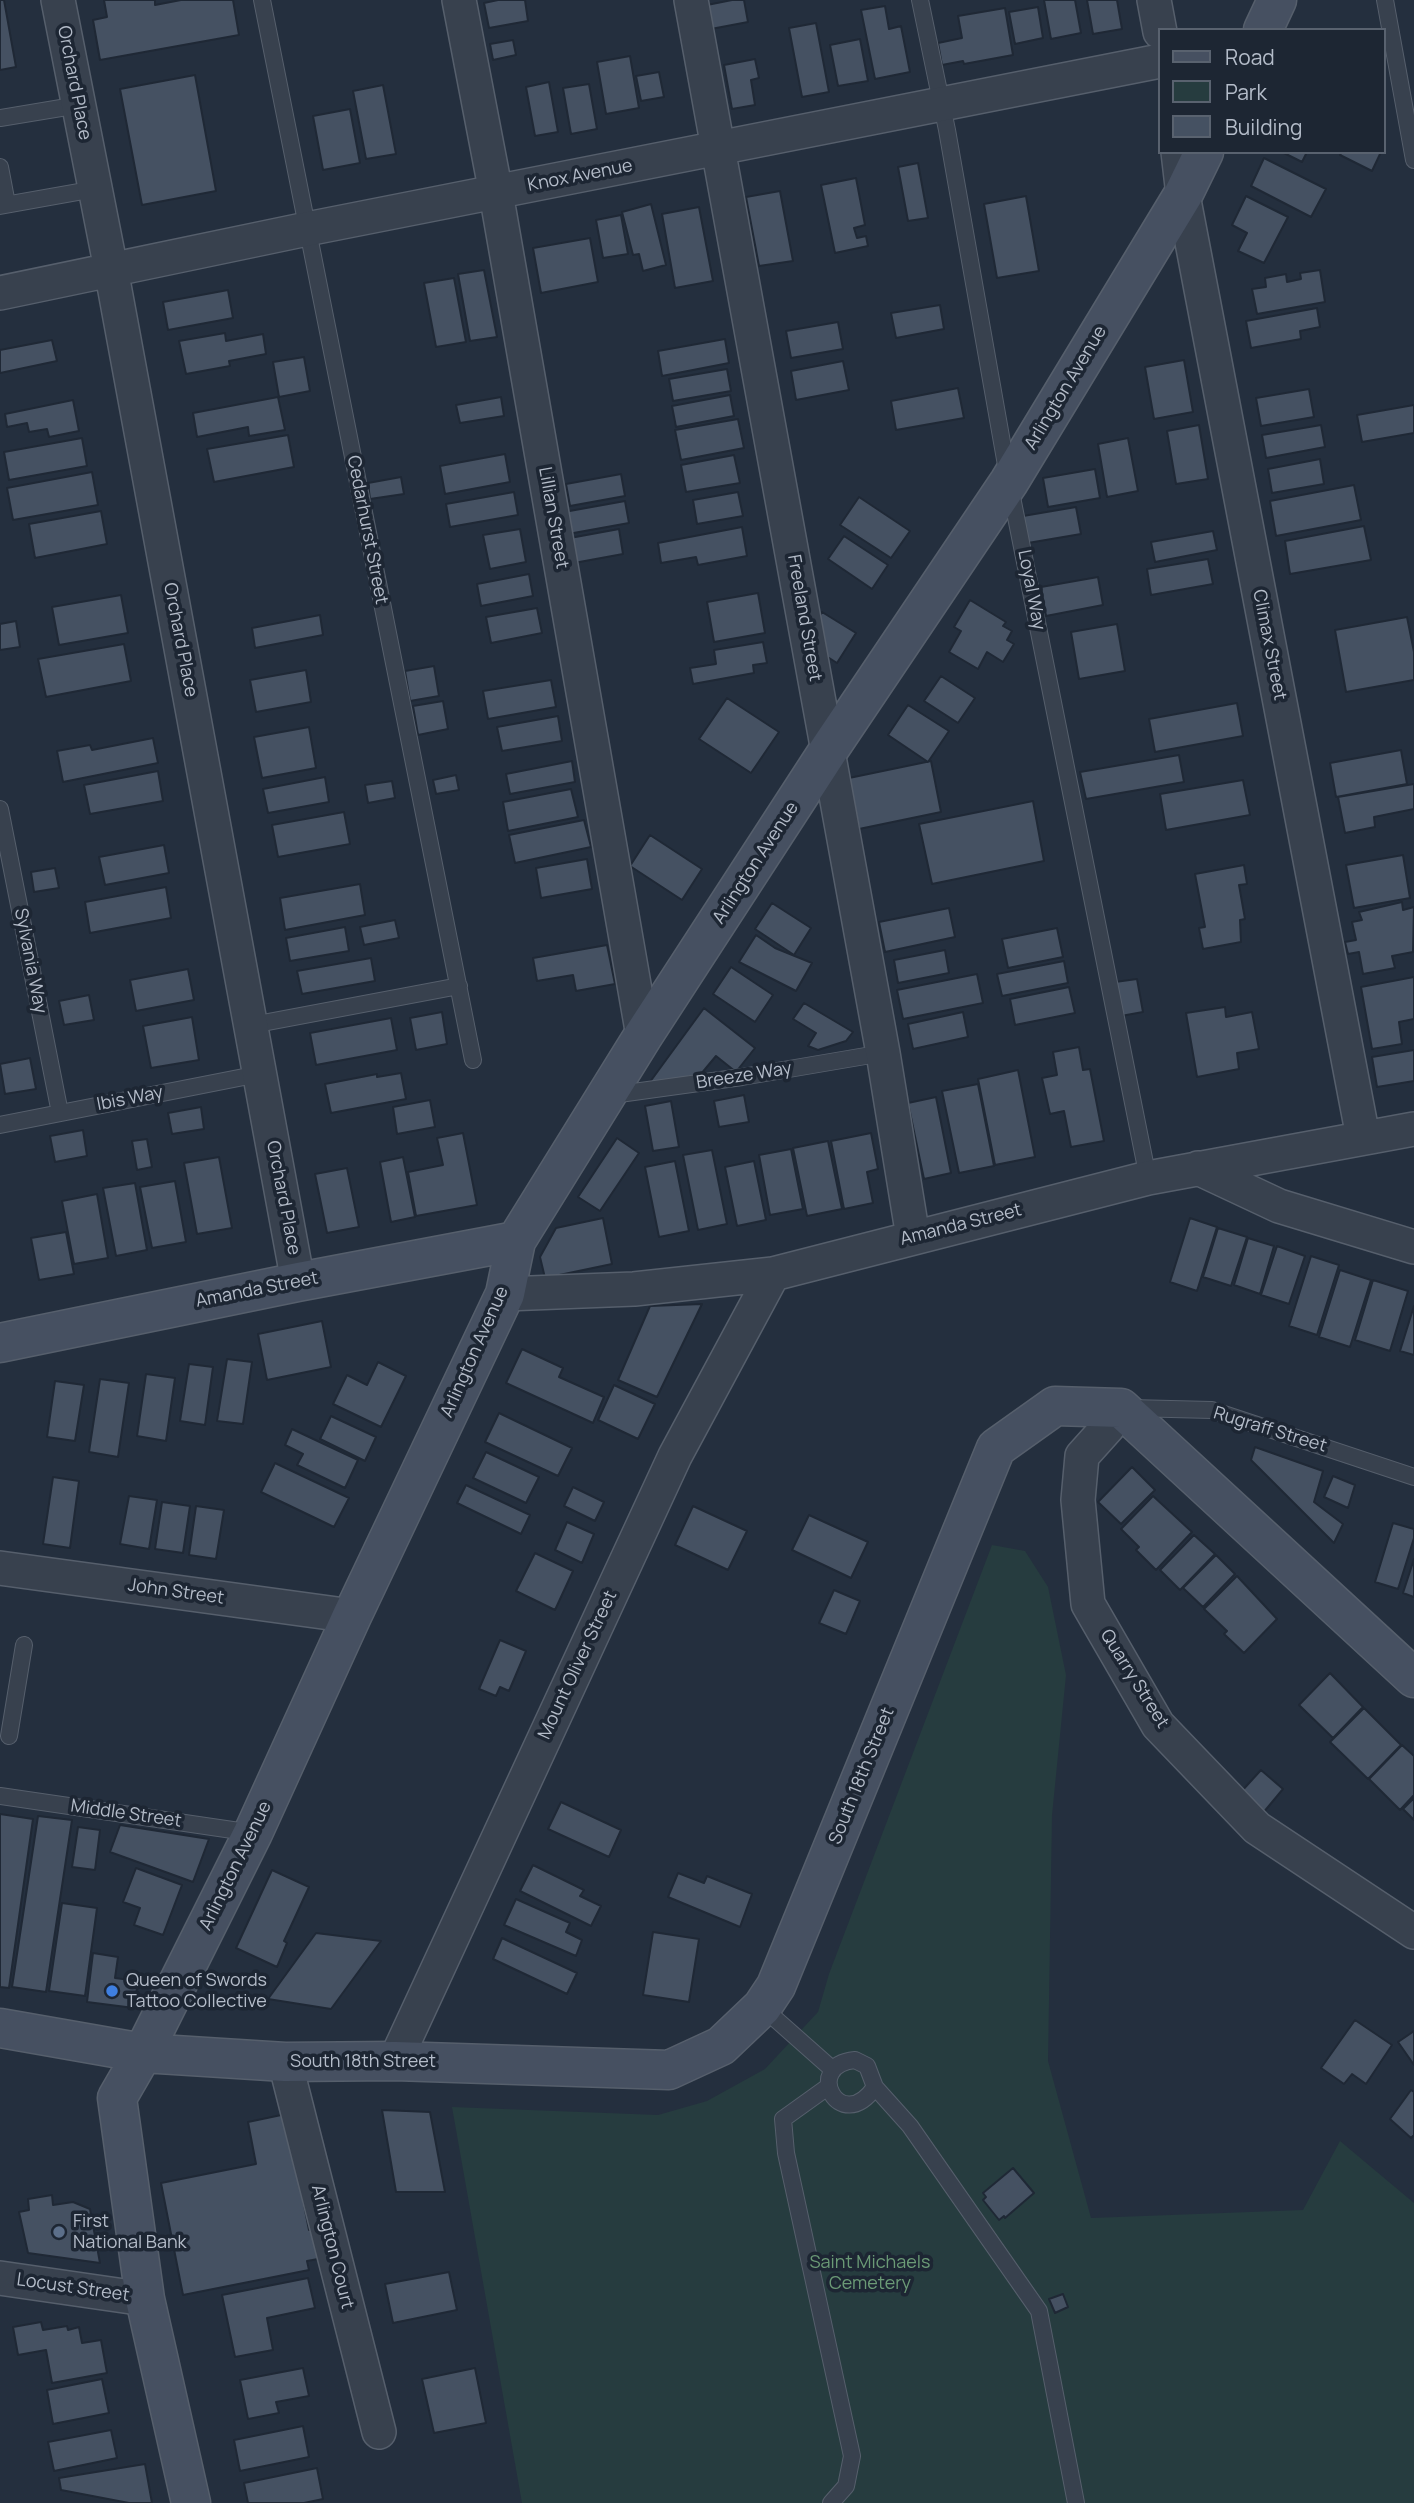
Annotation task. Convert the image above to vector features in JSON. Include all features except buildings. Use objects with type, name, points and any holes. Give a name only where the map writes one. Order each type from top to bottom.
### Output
[{"type":"main road","points":[[1264,28],[1277,0]]},
{"type":"main road","name":"Arlington Avenue","points":[[191,2503],[145,2299],[117,2098],[143,2053],[253,1833],[352,1616],[505,1294],[516,1241],[643,1036],[828,751],[1009,482],[1183,195],[1203,154]]},
{"type":"main road","name":"Amanda Street","points":[[0,1343],[516,1241]]},
{"type":"main road","name":"South 18th Street","points":[[0,2028],[143,2053],[285,2062],[395,2061],[669,2070],[721,2046],[762,2007],[776,1986],[996,1448],[1055,1406],[1121,1408]]},
{"type":"main road","points":[[1121,1408],[1414,1678]]},
{"type":"street","name":"Orchard Place","points":[[58,0],[111,269],[298,1282]]},
{"type":"street","name":"Lillian Street","points":[[459,0],[496,193],[643,1036]]},
{"type":"street","name":"Freeland Street","points":[[691,0],[883,1053],[913,1237]]},
{"type":"street","points":[[1154,0],[1159,28]]},
{"type":"street","name":"Knox Avenue","points":[[0,293],[307,229],[1158,61]]},
{"type":"street","name":"Climax Street","points":[[1178,154],[1183,195],[1363,1137]]},
{"type":"street","name":"Amanda Street","points":[[505,1294],[634,1289],[773,1274],[1148,1178],[1414,1129]]},
{"type":"street","points":[[1198,1168],[1279,1206],[1414,1247]]},
{"type":"street","name":"Mount Oliver Street","points":[[395,2061],[676,1456],[773,1274]]},
{"type":"street","name":"Quarry Street","points":[[1121,1408],[1082,1456],[1078,1500],[1088,1605],[1158,1725],[1258,1828],[1414,1932]]},
{"type":"street","name":"John Street","points":[[0,1568],[352,1616]]},
{"type":"street","name":"Arlington Court","points":[[285,2062],[379,2432]]},
{"type":"street","name":"Locust Street","points":[[0,2278],[145,2299]]},
{"type":"lane","name":"Cedarhurst Street","points":[[262,0],[473,1060]]},
{"type":"lane","name":"Loyal Way","points":[[920,0],[1009,482],[1148,1178]]},
{"type":"lane","points":[[1385,0],[1414,160]]},
{"type":"lane","points":[[0,118],[79,105]]},
{"type":"lane","points":[[0,167],[3,205],[95,189]]},
{"type":"lane","name":"Sylvania Way","points":[[0,809],[60,1113]]},
{"type":"lane","points":[[252,1025],[459,986]]},
{"type":"lane","name":"Breeze Way","points":[[606,1096],[883,1053]]},
{"type":"lane","name":"Ibis Way","points":[[0,1125],[259,1074]]},
{"type":"lane","name":"Rugraff Street","points":[[1121,1408],[1212,1410],[1414,1477]]},
{"type":"lane","points":[[9,1736],[24,1645]]},
{"type":"lane","name":"Middle Street","points":[[0,1796],[253,1833]]},
{"type":"lane","points":[[762,2007],[832,2069]]},
{"type":"lane","points":[[875,2087],[865,2100],[856,2105],[844,2104],[834,2097],[828,2086],[829,2077],[832,2069],[842,2061],[855,2060],[867,2066],[875,2087],[910,2126],[1039,2311],[1076,2503]]},
{"type":"lane","points":[[828,2086],[783,2119],[786,2153],[852,2456],[846,2486],[831,2503]]},
{"type":"green space","name":"Saint Michaels Cemetery","points":[[992,1545],[1025,1551],[1048,1587],[1066,1675],[1052,1815],[1048,2061],[1091,2218],[1303,2210],[1340,2141],[1414,2203],[1414,2503],[522,2503],[452,2107],[658,2115],[707,2101],[765,2069],[818,2012],[829,1974]]},
{"type":"place","name":"Queen of Swords Tattoo Collective","points":[[112,1991]]},
{"type":"place","name":"First National Bank","points":[[59,2232]]}]
